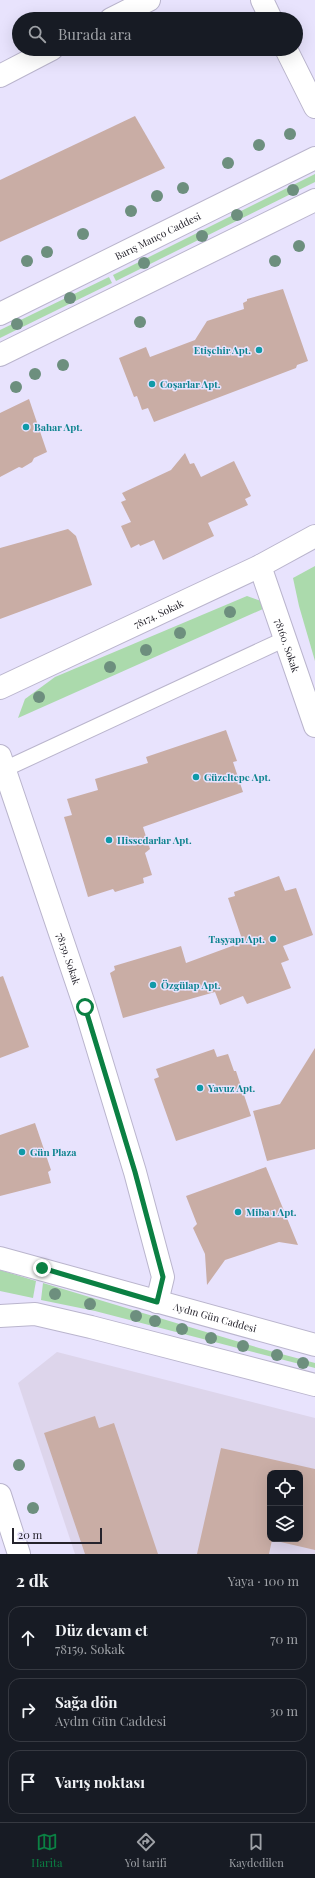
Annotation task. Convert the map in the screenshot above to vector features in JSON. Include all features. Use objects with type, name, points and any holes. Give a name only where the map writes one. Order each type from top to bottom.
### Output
[{"type":"main road","points":[[125,12],[149,0]]},
{"type":"main road","points":[[262,0],[268,12]]},
{"type":"main road","points":[[0,76],[39,56]]},
{"type":"main road","points":[[290,56],[315,107]]},
{"type":"main road","name":"Barış Manço Caddesi","points":[[0,314],[315,158]]},
{"type":"main road","points":[[0,355],[315,200]]},
{"type":"main road","name":"78174. Sokak","points":[[0,688],[260,566],[315,536]]},
{"type":"main road","name":"78160. Sokak","points":[[260,566],[315,726]]},
{"type":"main road","name":"78159. Sokak","points":[[2,763],[85,1007],[135,1172],[163,1277],[157,1302]]},
{"type":"main road","name":"Aydın Gün Caddesi","points":[[0,1258],[315,1345]]},
{"type":"main road","points":[[0,1316],[34,1314],[91,1327],[315,1385]]},
{"type":"main road","points":[[0,1495],[19,1554]]},
{"type":"lane","points":[[2,763],[285,639]]},
{"type":"shaded area","points":[[57,1352],[315,1418],[315,1554],[75,1554],[18,1383]]},
{"type":"green space","points":[[315,174],[315,182],[116,281],[113,275]]},
{"type":"green space","points":[[109,277],[112,283],[0,338],[0,330]]},
{"type":"green space","points":[[315,566],[315,661],[299,606],[293,578]]},
{"type":"green space","points":[[247,596],[261,601],[263,609],[18,718],[25,699],[55,677]]},
{"type":"green space","points":[[0,1270],[36,1281],[33,1298],[0,1291]]},
{"type":"green space","points":[[43,1283],[259,1348],[315,1363],[315,1368],[95,1311],[41,1300]]},
{"type":"building","points":[[135,116],[165,168],[0,242],[0,180]]},
{"type":"building","points":[[283,289],[308,361],[297,365],[296,368],[154,422],[148,408],[142,410],[137,396],[134,397],[119,358],[146,347],[150,357],[195,340],[207,321],[244,309],[243,303],[247,301],[247,299]]},
{"type":"building","name":"Bahar Apt.","points":[[29,399],[47,452],[34,458],[32,462],[22,468],[19,467],[0,477],[0,413]]},
{"type":"building","points":[[185,453],[190,464],[194,463],[201,477],[234,461],[251,496],[245,499],[248,505],[208,523],[214,536],[163,560],[154,540],[131,548],[121,526],[131,522],[121,502],[126,500],[122,493],[171,470]]},
{"type":"building","points":[[68,529],[76,536],[92,585],[0,619],[0,548]]},
{"type":"building","points":[[226,730],[237,761],[233,762],[243,792],[143,827],[150,849],[145,853],[152,875],[143,878],[144,883],[115,892],[113,889],[88,897],[64,817],[72,815],[67,799],[98,790],[95,779],[148,763],[146,757]]},
{"type":"building","name":"Taşyapı Apt.","points":[[279,876],[285,891],[296,888],[313,935],[283,946],[289,960],[281,963],[291,988],[247,1004],[243,996],[220,1005],[215,992],[123,1018],[110,973],[115,970],[114,966],[181,946],[186,963],[243,942],[228,898],[235,896],[234,892]]},
{"type":"building","points":[[3,976],[29,1047],[0,1058],[0,977]]},
{"type":"building","points":[[315,1048],[315,1149],[267,1161],[253,1111],[280,1104]]},
{"type":"building","name":"Yavuz Apt.","points":[[214,1049],[217,1057],[228,1054],[234,1071],[236,1071],[251,1116],[176,1141],[154,1079],[159,1077],[156,1069]]},
{"type":"building","name":"Gün Plaza","points":[[35,1123],[51,1170],[48,1172],[51,1183],[0,1196],[0,1135]]},
{"type":"building","name":"Miba 1 Apt.","points":[[266,1167],[298,1245],[279,1242],[225,1260],[207,1285],[205,1254],[193,1228],[197,1224],[186,1196]]},
{"type":"building","points":[[95,1416],[99,1428],[114,1423],[158,1554],[85,1554],[44,1433]]},
{"type":"building","points":[[221,1448],[315,1469],[315,1550],[281,1542],[303,1542],[303,1470],[267,1470],[267,1542],[272,1542],[269,1554],[197,1554]]},
{"type":"place","name":"Etişehir Apt.","points":[[259,350]]},
{"type":"place","name":"Coşarlar Apt.","points":[[152,384]]},
{"type":"place","name":"Bahar Apt.","points":[[26,427]]},
{"type":"place","name":"Güzeltepe Apt.","points":[[196,777]]},
{"type":"place","name":"Hissedarlar Apt.","points":[[109,840]]},
{"type":"place","name":"Taşyapı Apt.","points":[[273,939]]},
{"type":"place","name":"Özgülap Apt.","points":[[153,985]]},
{"type":"place","name":"Yavuz Apt.","points":[[200,1088]]},
{"type":"place","name":"Gün Plaza","points":[[22,1152]]},
{"type":"place","name":"Miba 1 Apt.","points":[[238,1212]]},
{"type":"route","points":[[42,1268],[157,1302],[163,1277],[135,1172],[85,1007]]}]
